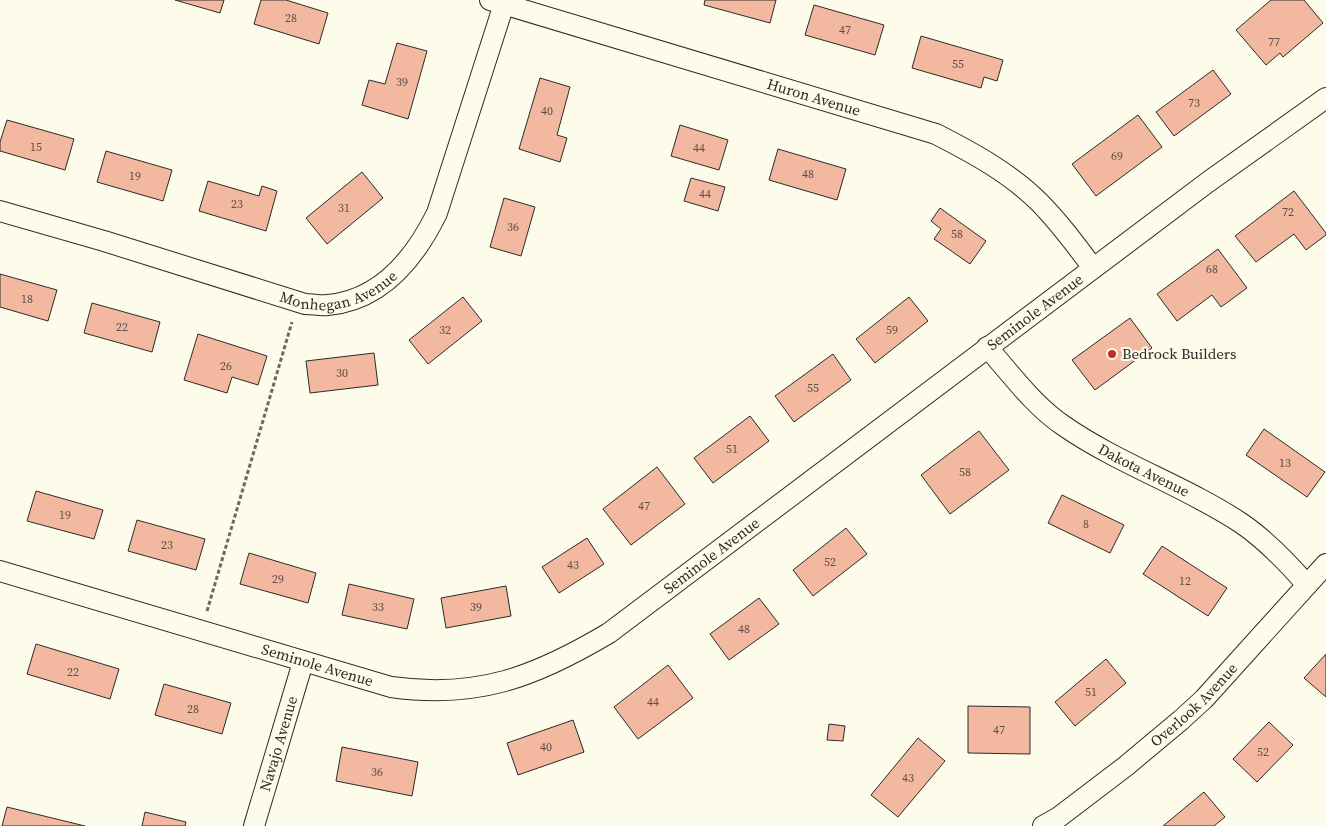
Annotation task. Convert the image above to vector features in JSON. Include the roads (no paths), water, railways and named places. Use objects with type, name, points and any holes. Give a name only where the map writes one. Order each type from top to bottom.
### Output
[{"type":"street","name":"Huron Avenue","points":[[497,2],[936,134],[977,155],[1002,171],[1038,201],[1059,224],[1093,268]]},
{"type":"street","name":"Monhegan Avenue","points":[[0,211],[305,304],[327,305],[350,301],[366,294],[388,280],[408,262],[424,239],[437,213],[497,2]]},
{"type":"street","name":"Seminole Avenue","points":[[0,571],[391,687],[416,690],[454,690],[493,685],[532,673],[571,656],[609,633],[1208,182],[1326,98]]},
{"type":"street","name":"Dakota Avenue","points":[[987,347],[1043,409],[1062,425],[1093,445],[1218,509],[1243,524],[1276,552],[1307,585]]},
{"type":"street","name":"Overlook Avenue","points":[[1043,826],[1059,817],[1126,766],[1204,699],[1326,564]]},
{"type":"street","name":"Navajo Avenue","points":[[254,826],[303,662]]},
{"type":"place","name":"Bedrock Builders","points":[[1112,354]]}]
